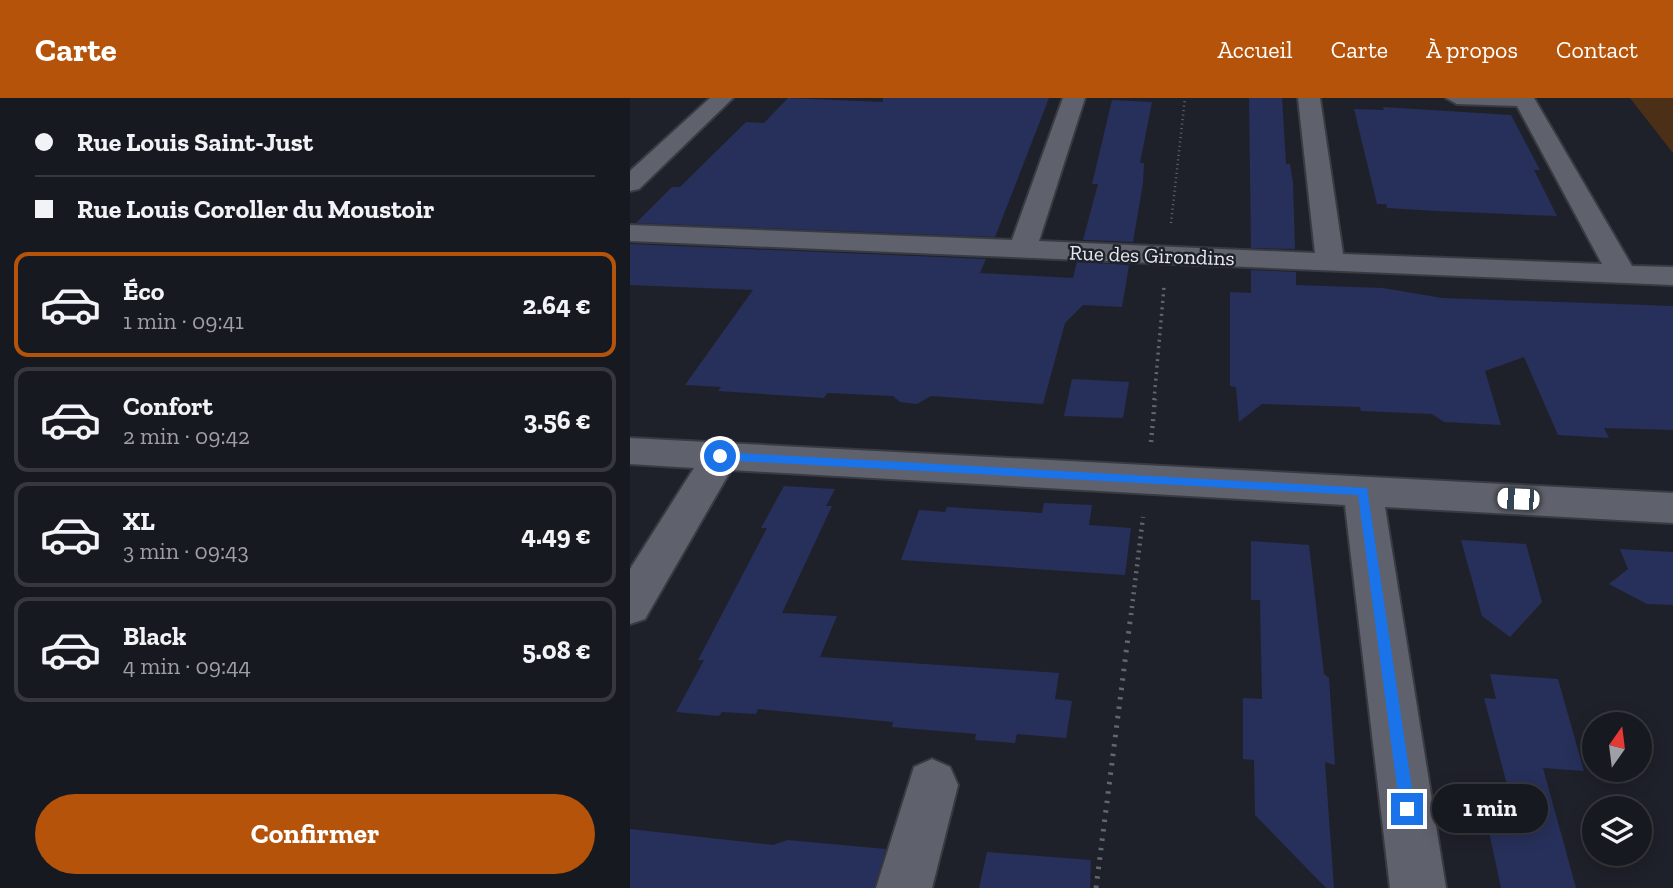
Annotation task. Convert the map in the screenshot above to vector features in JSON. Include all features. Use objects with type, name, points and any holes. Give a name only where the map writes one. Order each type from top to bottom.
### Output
[{"type":"street","points":[[630,184],[722,98]]},
{"type":"street","points":[[1022,250],[1074,98]]},
{"type":"street","points":[[1309,98],[1330,262]]},
{"type":"street","points":[[1457,98],[1523,99],[1622,274]]},
{"type":"street","name":"Rue des Girondins","points":[[630,233],[1673,276]]},
{"type":"street","points":[[630,451],[1673,508]]},
{"type":"street","points":[[630,606],[720,456]]},
{"type":"street","points":[[1363,491],[1418,888]]},
{"type":"street","points":[[904,888],[932,785]]},
{"type":"shaded area","points":[[1630,98],[1673,98],[1673,153]]},
{"type":"building","points":[[788,98],[883,102],[883,98],[1049,98],[995,237],[636,223],[672,187],[680,187],[746,122],[764,123]]},
{"type":"building","points":[[1249,98],[1282,98],[1286,164],[1290,164],[1293,183],[1295,249],[1251,248]]},
{"type":"building","points":[[1112,100],[1152,102],[1140,163],[1144,163],[1143,183],[1133,242],[1083,240],[1098,184],[1092,184]]},
{"type":"building","points":[[1383,107],[1511,115],[1540,170],[1534,170],[1557,216],[1387,208],[1386,204],[1377,204],[1354,109],[1384,110]]},
{"type":"building","points":[[630,244],[986,259],[980,273],[1073,278],[1077,262],[1129,265],[1122,307],[1083,305],[1065,323],[1043,404],[931,396],[917,404],[900,402],[893,396],[827,393],[824,398],[718,391],[721,387],[685,385],[753,290],[630,285]]},
{"type":"building","points":[[1251,270],[1296,272],[1296,285],[1383,288],[1442,298],[1673,306],[1673,430],[1604,428],[1609,438],[1558,435],[1524,357],[1485,371],[1501,425],[1444,422],[1432,414],[1361,411],[1360,407],[1262,404],[1239,422],[1236,387],[1230,386],[1230,292],[1251,293]]},
{"type":"building","points":[[1072,379],[1129,382],[1123,418],[1064,416]]},
{"type":"building","points":[[784,486],[835,489],[826,506],[832,506],[782,613],[837,616],[820,657],[1059,673],[1055,699],[1072,701],[1066,738],[1017,734],[1015,743],[975,740],[976,734],[892,727],[893,722],[758,709],[756,714],[722,712],[719,716],[676,712],[704,660],[698,660],[767,528],[761,528]]},
{"type":"building","points":[[1044,503],[1092,505],[1089,525],[1131,528],[1125,575],[901,560],[919,510],[945,512],[947,507],[1042,513]]},
{"type":"building","points":[[1461,540],[1526,544],[1542,602],[1510,637],[1482,616]]},
{"type":"building","points":[[1251,541],[1309,545],[1324,674],[1329,678],[1335,765],[1325,762],[1334,888],[1326,888],[1255,815],[1254,760],[1243,759],[1243,698],[1262,699],[1260,600],[1251,600]]},
{"type":"building","points":[[1620,549],[1673,552],[1673,605],[1647,604],[1609,584],[1628,569]]},
{"type":"building","points":[[1490,674],[1558,679],[1582,771],[1543,768],[1576,888],[1501,888],[1488,827],[1519,830],[1484,698],[1496,699]]},
{"type":"building","points":[[630,829],[773,845],[787,840],[886,849],[874,888],[630,888]]},
{"type":"building","points":[[987,852],[1091,860],[1090,888],[979,888]]},
{"type":"route","points":[[720,456],[1363,491],[1407,809]]}]
